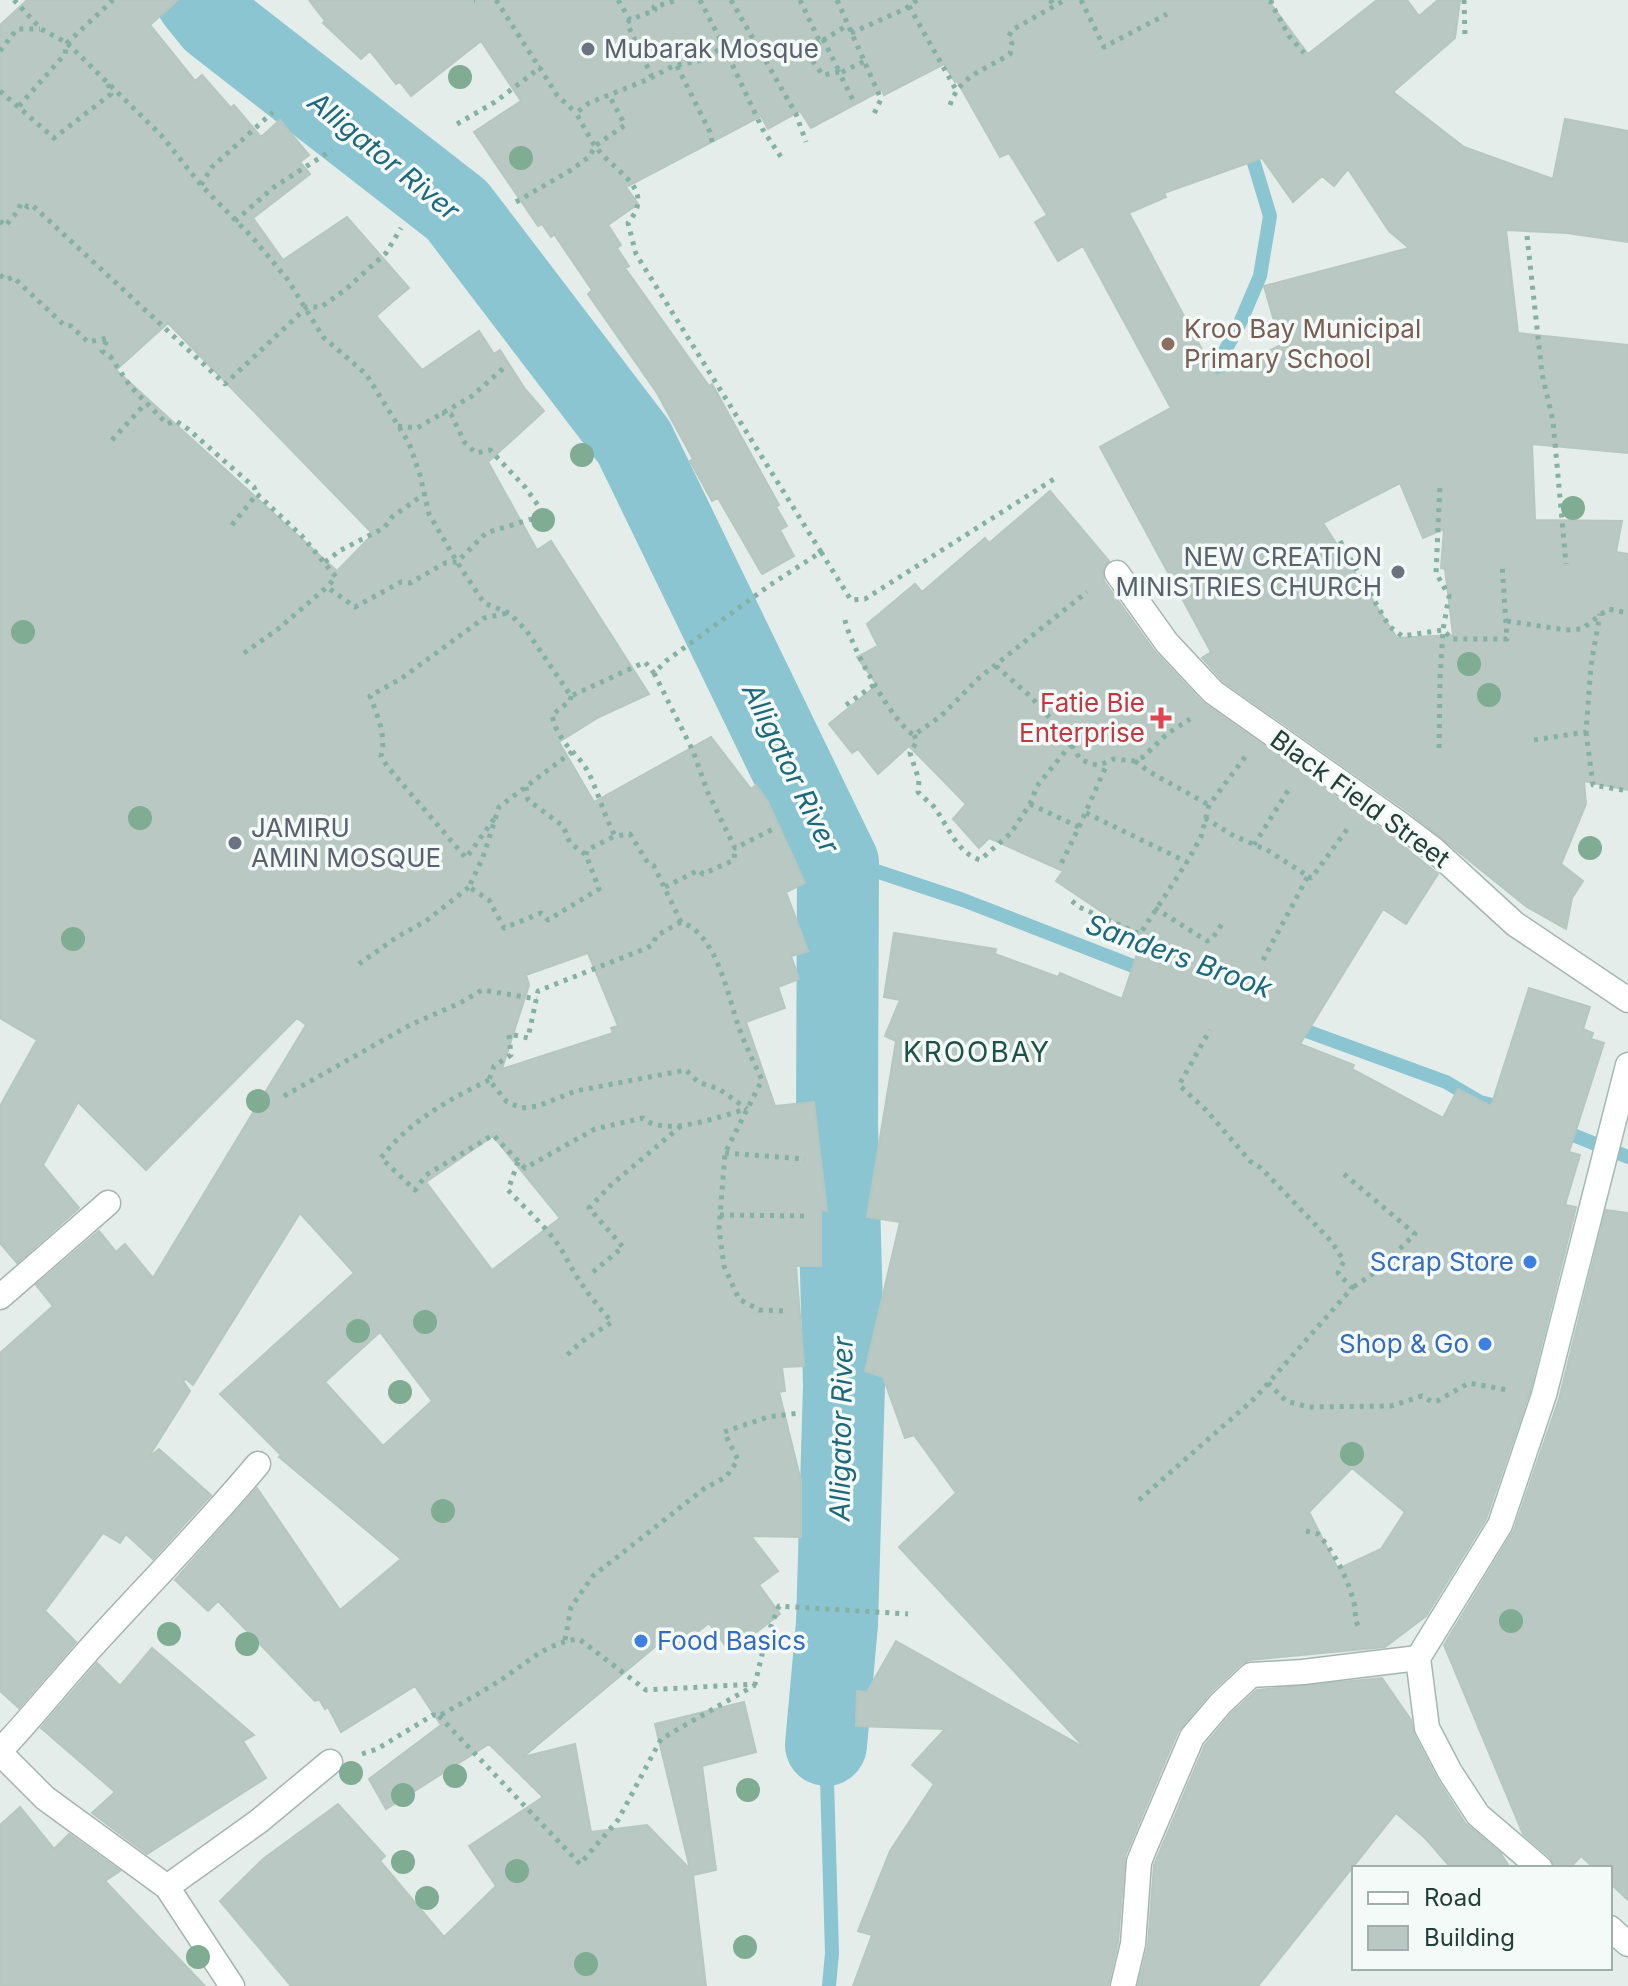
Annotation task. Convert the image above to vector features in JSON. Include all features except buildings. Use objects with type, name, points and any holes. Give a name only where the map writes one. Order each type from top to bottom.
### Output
[{"type":"street","name":"Black Field Street","points":[[1117,573],[1167,643],[1213,692],[1433,849],[1515,924],[1628,1000]]},
{"type":"street","points":[[1538,1866],[1478,1815],[1450,1772],[1427,1728],[1418,1658],[1500,1525],[1544,1395],[1628,1065]]},
{"type":"street","points":[[0,1297],[108,1203]]},
{"type":"street","points":[[232,1986],[167,1887],[45,1798],[0,1752],[96,1642],[207,1525],[258,1464]]},
{"type":"street","points":[[1123,1986],[1133,1944],[1139,1862],[1192,1737],[1221,1703],[1251,1675],[1418,1658]]},
{"type":"street","points":[[167,1887],[259,1821],[330,1762]]},
{"type":"street","points":[[1612,1930],[1628,1944]]},
{"type":"path","points":[[14,0],[41,29],[67,43],[161,135],[201,185],[269,257],[307,307],[323,337],[366,374],[409,443],[429,514],[457,562],[484,603],[509,613],[535,641],[571,696]]},
{"type":"path","points":[[19,106],[65,54],[67,43],[113,0]]},
{"type":"path","points":[[496,0],[557,95],[576,113],[595,146],[625,176],[640,198],[639,207],[628,223],[636,254],[851,600],[865,599],[1054,479]]},
{"type":"path","points":[[618,0],[630,20]]},
{"type":"path","points":[[652,77],[627,23],[655,10],[654,7],[658,5],[677,0]]},
{"type":"path","points":[[700,0],[763,130],[783,160]]},
{"type":"path","points":[[731,0],[796,114],[806,142]]},
{"type":"path","points":[[800,0],[854,102]]},
{"type":"path","points":[[837,0],[881,99],[873,116]]},
{"type":"path","points":[[901,0],[956,89]]},
{"type":"path","points":[[851,33],[917,0]]},
{"type":"path","points":[[1050,0],[1055,6]]},
{"type":"path","points":[[950,105],[956,89],[977,72],[1010,54],[1012,44],[1009,36],[1012,30],[1065,0]]},
{"type":"path","points":[[1081,0],[1104,47],[1167,14]]},
{"type":"path","points":[[1272,0],[1289,36],[1304,53]]},
{"type":"path","points":[[1464,0],[1465,36]]},
{"type":"path","points":[[848,25],[805,51],[823,75],[840,73],[865,61]]},
{"type":"path","points":[[0,51],[17,29],[41,29]]},
{"type":"path","points":[[576,113],[589,103],[677,65],[698,61],[724,47]]},
{"type":"path","points":[[677,65],[710,132],[713,146]]},
{"type":"path","points":[[457,124],[495,102],[541,67]]},
{"type":"path","points":[[0,91],[54,138],[111,94],[108,82]]},
{"type":"path","points":[[516,202],[571,170],[590,156],[595,146],[625,125],[609,95]]},
{"type":"path","points":[[201,185],[212,167],[273,112]]},
{"type":"path","points":[[235,221],[274,187],[332,150]]},
{"type":"path","points":[[0,221],[5,226],[21,203],[28,207],[32,205],[225,384],[307,307],[321,307],[345,290],[386,253],[401,228]]},
{"type":"path","points":[[1527,236],[1542,374],[1553,421],[1566,564]]},
{"type":"path","points":[[0,275],[6,280],[13,277],[64,325],[71,326],[88,342],[108,338],[102,351],[110,356],[146,403],[167,424],[176,421],[188,429],[254,487],[257,494],[302,536],[336,577],[278,629],[244,653]]},
{"type":"path","points":[[397,426],[417,428],[472,396],[507,365]]},
{"type":"path","points":[[112,440],[146,403]]},
{"type":"path","points":[[327,587],[355,607],[401,582],[410,583],[445,563],[457,562],[486,533],[545,515],[525,487],[490,450],[476,453],[465,443],[451,414],[442,413]]},
{"type":"path","points":[[1439,748],[1443,630],[1449,596],[1436,573],[1435,561],[1440,484]]},
{"type":"path","points":[[232,525],[257,494]]},
{"type":"path","points":[[325,562],[341,550],[384,528],[392,517],[424,494]]},
{"type":"path","points":[[1340,541],[1389,626],[1402,636],[1443,630]]},
{"type":"path","points":[[654,673],[785,574],[821,552]]},
{"type":"path","points":[[1443,630],[1452,639],[1507,639],[1502,564]]},
{"type":"path","points":[[914,735],[941,716],[956,699],[1071,602],[1117,573]]},
{"type":"path","points":[[1507,621],[1566,630],[1582,629],[1608,609],[1628,613]]},
{"type":"path","points":[[497,815],[466,858],[381,756],[384,748],[381,726],[370,696],[402,678],[484,618],[509,613]]},
{"type":"path","points":[[1600,614],[1591,665],[1586,732],[1593,785],[1628,791]]},
{"type":"path","points":[[845,620],[874,685],[917,741],[910,753],[919,780],[918,792],[936,808],[946,829],[969,856],[980,860],[1011,833],[1030,804],[1037,786],[1072,743]]},
{"type":"path","points":[[615,836],[599,805],[590,775],[555,732],[552,715],[570,701],[571,696],[645,662],[654,673],[693,751],[708,793],[735,848],[734,860],[703,874],[699,870],[664,887]]},
{"type":"path","points":[[996,666],[1031,697],[1085,762],[1096,765],[1113,759],[1135,761],[1209,805]]},
{"type":"path","points":[[846,705],[874,685]]},
{"type":"path","points":[[1135,761],[1167,734],[1186,724],[1213,692]]},
{"type":"path","points":[[1072,901],[1140,934],[1201,837],[1209,805],[1265,729]]},
{"type":"path","points":[[1534,740],[1586,732]]},
{"type":"path","points":[[359,964],[426,921],[469,887],[483,857],[499,807],[572,752]]},
{"type":"path","points":[[1254,845],[1293,783],[1304,757]]},
{"type":"path","points":[[1060,866],[1107,763]]},
{"type":"path","points":[[469,887],[489,900],[504,928],[541,913],[548,920],[599,889],[586,855],[570,843],[563,826],[528,800],[526,787]]},
{"type":"path","points":[[1205,818],[1267,850],[1311,878],[1367,800]]},
{"type":"path","points":[[1030,804],[1079,827]]},
{"type":"path","points":[[1086,813],[1187,862]]},
{"type":"path","points":[[735,848],[773,829]]},
{"type":"path","points":[[586,855],[587,850],[615,836],[630,834],[648,863],[654,866],[681,922],[692,926],[709,948],[762,1080],[725,1153],[719,1229],[724,1266],[739,1299],[759,1310],[786,1311]]},
{"type":"path","points":[[1263,960],[1308,876]]},
{"type":"path","points":[[1155,908],[1207,941],[1212,939],[1222,924]]},
{"type":"path","points":[[681,922],[656,936],[647,948],[538,991],[528,1038],[509,1034],[511,1055],[494,1066],[489,1080],[439,1105],[381,1158],[415,1190],[426,1175],[493,1135],[525,1168],[595,1129],[625,1121],[643,1118],[650,1125],[683,1125],[747,1109]]},
{"type":"path","points":[[284,1096],[410,1025],[482,990],[538,999]]},
{"type":"path","points":[[1210,1030],[1179,1085],[1331,1241],[1344,1261],[1338,1273],[1352,1288]]},
{"type":"path","points":[[489,1080],[507,1102],[522,1108],[538,1106],[576,1091],[686,1070],[698,1082],[719,1089],[747,1109]]},
{"type":"path","points":[[593,1272],[623,1247],[589,1208],[611,1185],[683,1125]]},
{"type":"path","points":[[725,1153],[805,1159]]},
{"type":"path","points":[[518,1162],[508,1190],[543,1227],[565,1256],[582,1287],[612,1322],[581,1342],[563,1359]]},
{"type":"path","points":[[1139,1500],[1195,1448],[1231,1421],[1352,1288],[1377,1271],[1415,1234],[1344,1174]]},
{"type":"path","points":[[720,1215],[807,1216]]},
{"type":"path","points":[[1268,1383],[1286,1401],[1320,1408],[1391,1406],[1422,1396],[1432,1402],[1469,1383],[1544,1395]]},
{"type":"path","points":[[565,1640],[571,1607],[593,1576],[705,1488],[726,1477],[738,1460],[724,1432],[768,1417],[800,1413]]},
{"type":"path","points":[[1306,1531],[1318,1534],[1343,1572],[1359,1627]]},
{"type":"path","points":[[330,1762],[377,1749],[433,1715],[439,1716],[580,1864],[618,1820],[661,1739],[755,1684],[766,1638],[779,1606],[908,1614]]},
{"type":"path","points":[[439,1716],[541,1651],[565,1640],[579,1639],[646,1690],[755,1684]]},
{"type":"waterway","name":"Alligator River","points":[[197,0],[214,21],[457,210],[634,442],[838,863],[837,1124],[844,1385],[837,1624],[826,1745]]},
{"type":"waterway","points":[[1226,389],[1220,371],[1221,358],[1260,276],[1270,216],[1254,163]]},
{"type":"waterway","name":"Sanders Brook","points":[[774,731],[858,865],[963,900],[1151,973]]},
{"type":"waterway","name":"Sanders Brook","points":[[1290,1025],[1446,1082],[1480,1102],[1509,1109]]},
{"type":"waterway","name":"Sanders Brook","points":[[1558,1129],[1628,1157]]},
{"type":"waterway","points":[[826,1745],[832,1953],[829,1986]]},
{"type":"place","name":"Mubarak Mosque","points":[[588,49]]},
{"type":"place","name":"Kroo Bay Municipal Primary School","points":[[1168,344]]},
{"type":"place","name":"NEW CREATION MINISTRIES CHURCH","points":[[1398,572]]},
{"type":"place","name":"Fatie Bie Enterprise","points":[[1161,718]]},
{"type":"place","name":"JAMIRU AMIN MOSQUE","points":[[235,843]]},
{"type":"place","name":"Scrap Store","points":[[1530,1262]]},
{"type":"place","name":"Shop & Go","points":[[1485,1344]]},
{"type":"place","name":"Food Basics","points":[[641,1641]]},
{"type":"district","name":"KROOBAY","points":[[977,1052]]}]
